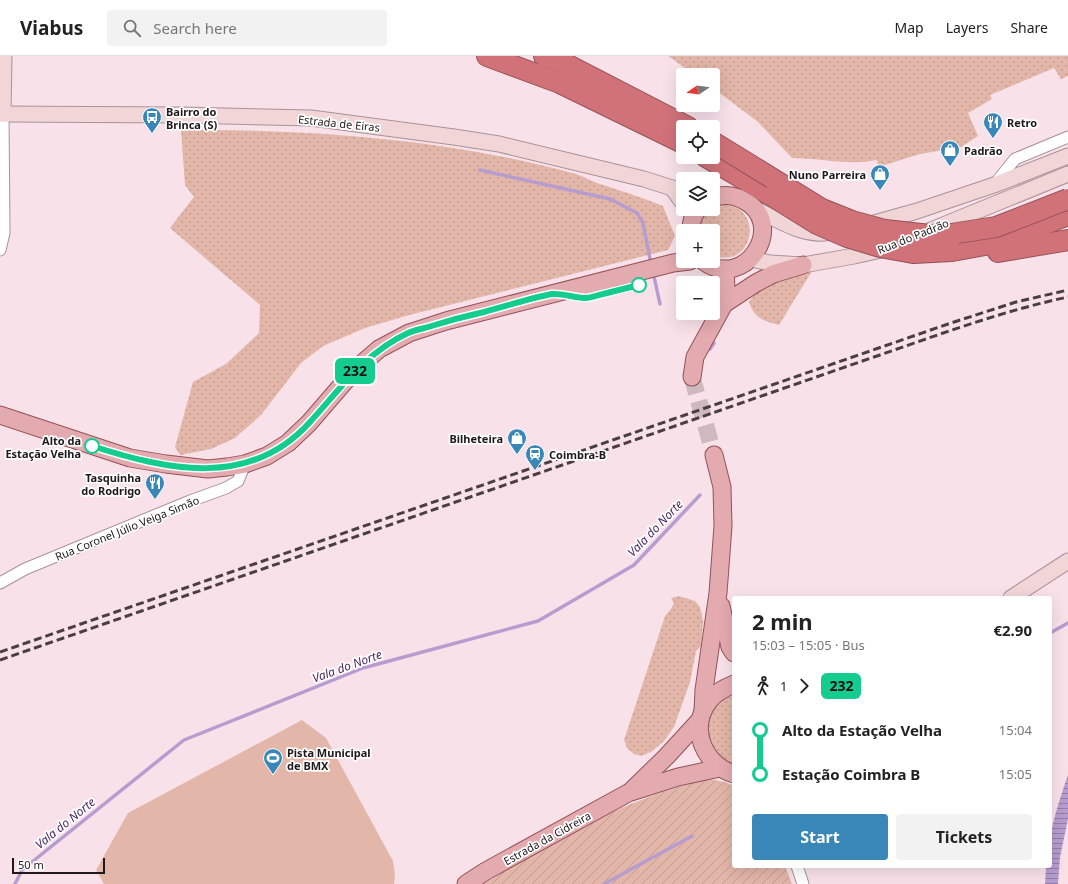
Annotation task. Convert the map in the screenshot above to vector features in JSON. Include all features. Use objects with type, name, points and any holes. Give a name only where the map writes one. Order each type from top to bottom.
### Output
[{"type":"highway","points":[[487,56],[560,83],[676,131]]},
{"type":"highway","points":[[544,56],[566,64],[676,129]]},
{"type":"highway","points":[[720,146],[822,209],[852,221],[885,230],[930,235],[951,234],[996,227],[1068,199]]},
{"type":"highway","points":[[718,164],[817,224],[847,237],[880,247],[913,252],[1002,252],[1068,240]]},
{"type":"highway","points":[[952,251],[1001,242],[1068,215]]},
{"type":"main road","points":[[692,377],[695,357],[730,300],[748,261],[758,250],[762,240],[763,229],[755,209],[747,202],[737,197],[726,195],[720,196]]},
{"type":"main road","points":[[0,415],[130,458],[208,469],[227,468],[245,464],[267,456],[288,443],[309,423],[347,379],[364,362],[379,349],[409,333],[446,321],[554,294],[674,260]]},
{"type":"main road","points":[[715,268],[735,268],[748,261]]},
{"type":"main road","points":[[730,300],[773,274],[803,265]]},
{"type":"main road","points":[[725,269],[726,289],[730,300]]},
{"type":"main road","name":"Estrada da Cidreira","points":[[714,455],[721,479],[723,511],[718,593],[699,730],[701,742],[705,752],[712,761],[727,771]]},
{"type":"main road","name":"Estrada da Cidreira","points":[[718,593],[730,647],[732,650]]},
{"type":"main road","name":"Estrada da Cidreira","points":[[628,794],[666,758],[702,715],[708,702],[724,688],[732,685]]},
{"type":"main road","name":"Estrada da Cidreira","points":[[466,884],[486,871],[628,794],[678,777],[727,771]]},
{"type":"street","points":[[0,250],[4,234],[2,114],[4,56]]},
{"type":"street","name":"Estrada de Eiras","points":[[2,114],[180,115],[311,118],[454,136],[499,144],[644,179],[676,189]]},
{"type":"street","points":[[994,185],[1015,159],[1068,137]]},
{"type":"street","name":"Rua do Padrão","points":[[755,209],[805,232],[826,233],[872,224],[912,213],[994,185],[1068,156]]},
{"type":"street","name":"Rua do Padrão","points":[[748,261],[803,265],[880,251],[1068,174]]},
{"type":"street","name":"Rua Coronel Júlio Veiga Simão","points":[[0,583],[25,569],[190,501],[226,488],[238,480],[245,464]]},
{"type":"street","points":[[1014,596],[1068,561]]},
{"type":"street","points":[[798,868],[803,884]]},
{"type":"shaded area","points":[[668,56],[1068,56],[1068,76],[1061,79],[1054,68],[990,95],[992,99],[968,113],[978,136],[961,147],[920,154],[878,167],[877,160],[866,162],[845,162],[792,158],[758,122],[720,93],[720,68],[685,68]]},
{"type":"shaded area","points":[[181,130],[230,130],[329,134],[378,138],[428,144],[525,161],[576,174],[596,183],[663,206],[675,236],[668,250],[409,315],[365,328],[323,346],[301,363],[261,415],[235,438],[211,449],[180,455],[175,447],[193,382],[226,364],[259,333],[260,305],[170,228],[194,197],[185,185]]},
{"type":"shaded area","points":[[720,205],[733,206],[743,213],[749,223],[750,234],[746,245],[738,254],[727,258],[720,256],[720,224],[699,224],[703,216],[720,216]]},
{"type":"shaded area","points":[[812,271],[779,325],[760,318],[751,308],[749,302],[754,295],[753,292],[775,279]]},
{"type":"shaded area","points":[[679,596],[695,601],[700,607],[703,621],[701,646],[696,651],[690,682],[674,727],[664,741],[651,752],[641,756],[634,754],[627,748],[624,740],[665,616],[674,603],[671,598]]},
{"type":"shaded area","points":[[732,692],[732,764],[716,754],[709,744],[706,720],[720,698]]},
{"type":"shaded area","name":"Pista Municipal de BMX","points":[[302,720],[326,738],[393,861],[395,875],[394,884],[104,884],[96,870],[128,813]]},
{"type":"shaded area","points":[[1068,775],[1068,819],[1060,857],[1058,884],[1045,884],[1046,868],[1052,868],[1052,830]]},
{"type":"shaded area","points":[[709,779],[725,782],[732,785],[732,868],[786,868],[792,884],[484,884],[564,836],[592,822],[649,797]]},
{"type":"waterway","points":[[480,170],[610,199],[637,213],[643,223],[651,264]]},
{"type":"waterway","points":[[653,272],[660,304]]},
{"type":"waterway","points":[[710,349],[714,343],[711,341]]},
{"type":"waterway","name":"Vala do Norte","points":[[15,884],[22,870],[184,740],[363,668],[538,621],[634,565],[700,495]]},
{"type":"waterway","points":[[1052,632],[1068,623]]},
{"type":"waterway","points":[[604,884],[692,836]]},
{"type":"tunnel","points":[[692,377],[714,455]]},
{"type":"railway","points":[[0,652],[951,323],[1016,302],[1068,290]]},
{"type":"railway","points":[[0,660],[946,332],[994,316],[1068,297]]},
{"type":"bus line","name":"232","points":[[92,446],[130,458],[192,468],[227,468],[245,464],[267,456],[288,443],[309,423],[347,379],[364,362],[379,349],[409,333],[446,321],[554,294],[586,298],[639,285]]},
{"type":"place","name":"Bairro do Brinca (S)","points":[[152,134]]},
{"type":"place","name":"Retro","points":[[993,139]]},
{"type":"place","name":"Padrão","points":[[950,167]]},
{"type":"place","name":"Nuno Parreira","points":[[880,191]]},
{"type":"place","name":"Alto da Estação Velha","points":[[92,446]]},
{"type":"place","name":"Bilheteira","points":[[517,455]]},
{"type":"place","name":"Coimbra-B","points":[[535,471]]},
{"type":"place","name":"Tasquinha do Rodrigo","points":[[155,500]]},
{"type":"place","name":"Pista Municipal de BMX","points":[[273,775]]}]
